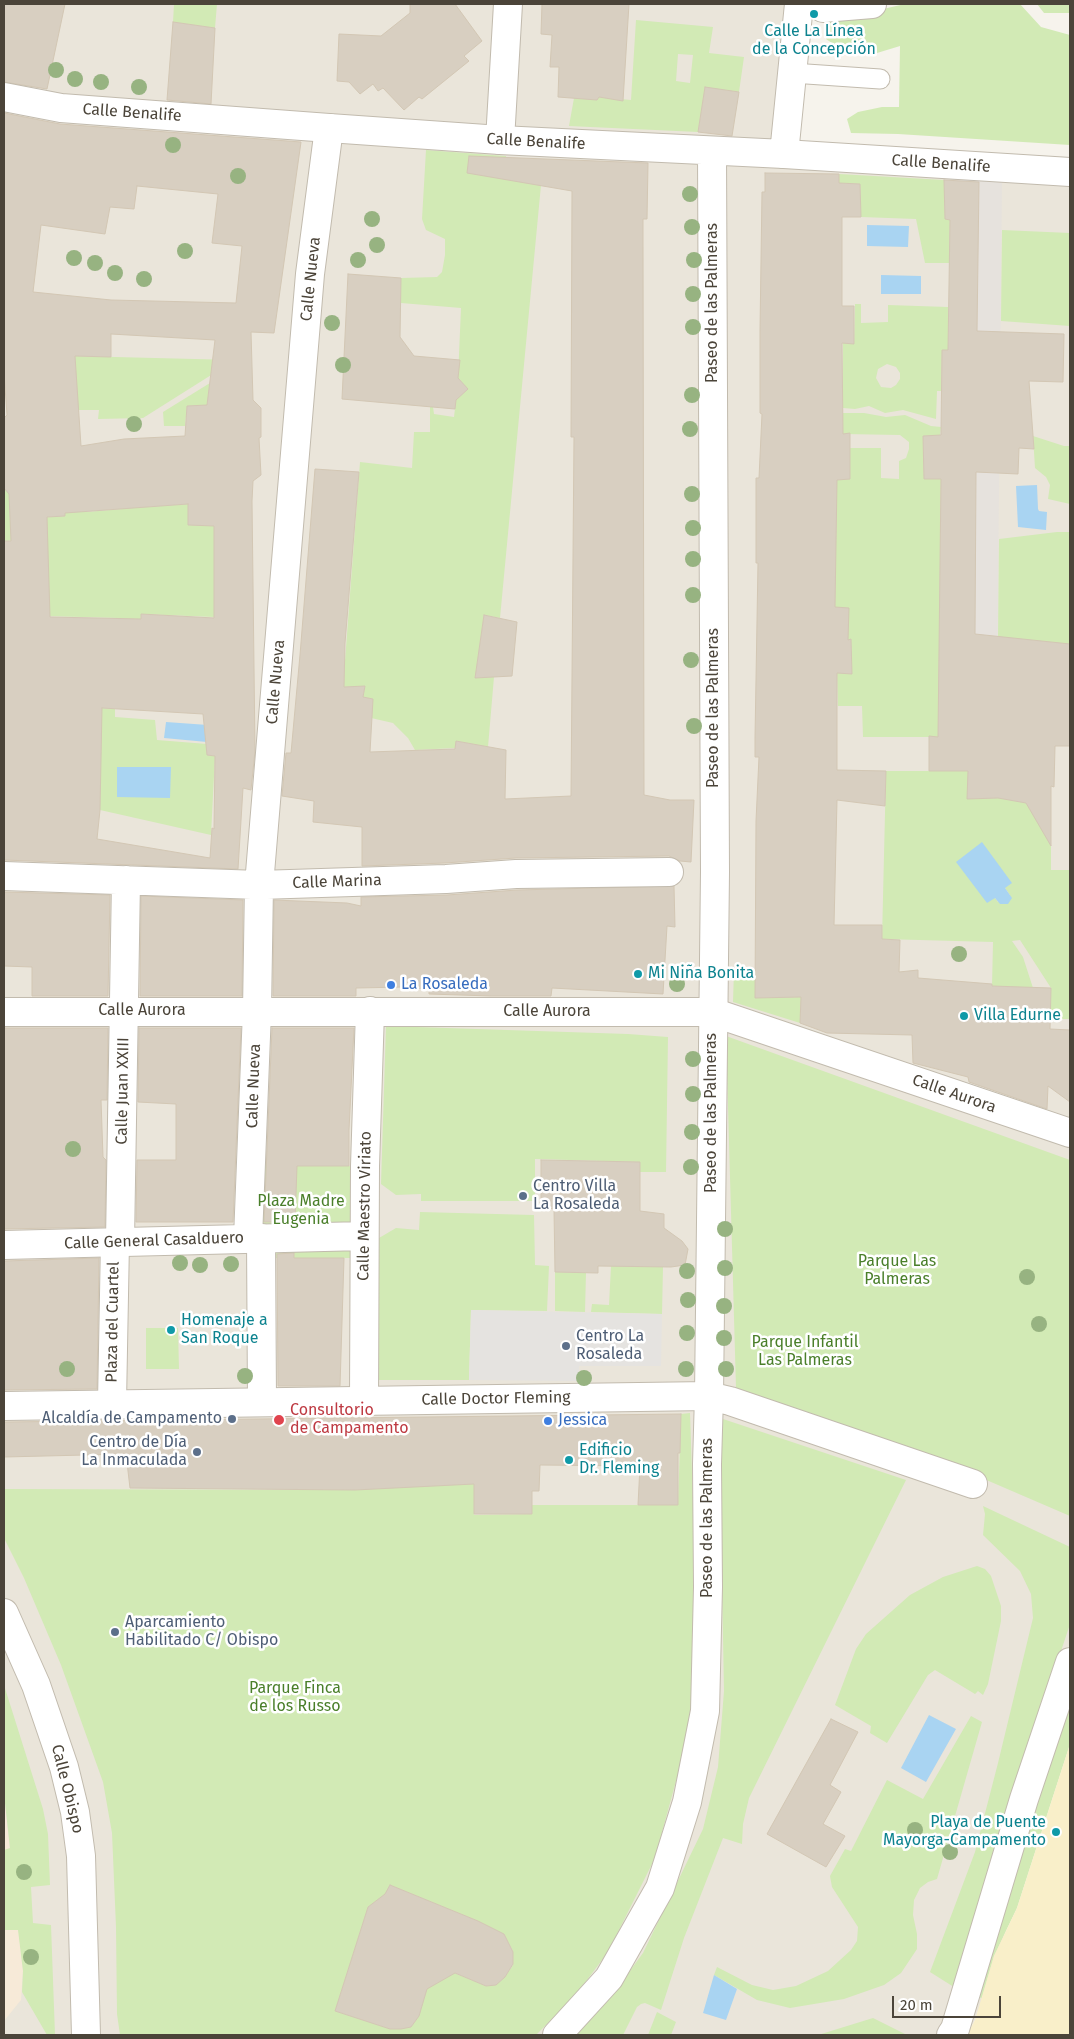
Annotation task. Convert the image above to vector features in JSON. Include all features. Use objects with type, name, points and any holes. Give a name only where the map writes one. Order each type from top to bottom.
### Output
[{"type":"street","points":[[500,140],[508,4]]},
{"type":"street","points":[[784,154],[799,4]]},
{"type":"street","points":[[823,4],[823,8],[872,4]]},
{"type":"street","name":"Calle Benalife","points":[[4,98],[61,108],[500,140],[712,152],[784,154],[1070,172]]},
{"type":"street","name":"Calle Nueva","points":[[254,1238],[259,885],[310,274],[329,128]]},
{"type":"street","name":"Paseo de las Palmeras","points":[[557,2035],[610,1978],[660,1888],[687,1802],[705,1712],[708,1586],[707,1464],[714,832],[712,152]]},
{"type":"street","name":"Calle Marina","points":[[4,876],[259,885],[446,879],[516,874],[669,872]]},
{"type":"street","name":"Calle Juan XXIII","points":[[118,1241],[126,880]]},
{"type":"street","name":"Calle Maestro Viriato","points":[[364,1400],[364,1236],[370,1011]]},
{"type":"street","name":"Calle Aurora","points":[[4,1012],[712,1012],[1070,1133]]},
{"type":"street","name":"Calle General Casalduero","points":[[4,1245],[364,1236]]},
{"type":"street","points":[[254,1238],[262,1402]]},
{"type":"street","name":"Plaza del Cuartel","points":[[112,1404],[118,1241]]},
{"type":"street","name":"Calle Doctor Fleming","points":[[4,1406],[709,1396],[730,1401],[973,1484]]},
{"type":"street","name":"Calle Obispo","points":[[4,1613],[36,1685],[64,1767],[76,1812],[81,1856],[86,2035]]},
{"type":"street","points":[[952,2035],[1024,1799],[1070,1662]]},
{"type":"lane","points":[[792,73],[880,79]]},
{"type":"shaded area","points":[[4,4],[799,4],[784,154],[1070,172],[1070,1744],[975,2020],[967,2035],[4,2035]]},
{"type":"shaded area","points":[[979,179],[1002,182],[996,798],[967,799],[929,736],[938,737],[941,479],[924,479],[923,436],[940,435],[942,350],[948,350],[950,220],[945,219],[944,180]]},
{"type":"shaded area","name":"Centro La Rosaleda","points":[[471,1310],[662,1314],[661,1366],[579,1366],[578,1381],[469,1380]]},
{"type":"shaded area","points":[[4,1794],[23,1971],[21,2000],[4,2021]]},
{"type":"green space","points":[[174,4],[217,4],[215,28],[173,22]]},
{"type":"green space","points":[[905,4],[1020,4],[1041,27],[1070,35],[1070,145],[898,134],[851,133],[847,119],[858,112],[882,107],[899,107],[900,46],[877,53],[858,55],[842,50],[826,39],[828,15],[883,9]]},
{"type":"green space","points":[[1037,4],[1070,4],[1070,13],[1044,13]]},
{"type":"green space","points":[[636,20],[713,27],[709,53],[744,57],[739,92],[705,88],[698,132],[569,126],[574,98],[597,100],[599,97],[631,100]],"holes":[[[678,54],[693,55],[690,83],[676,81]]]},
{"type":"green space","points":[[426,150],[506,156],[507,170],[541,185],[500,618],[484,615],[475,678],[494,677],[488,747],[457,741],[455,748],[415,750],[408,738],[393,723],[371,718],[373,699],[363,697],[365,686],[343,687],[360,462],[412,468],[414,432],[430,432],[430,407],[433,407],[434,414],[454,417],[456,400],[468,389],[458,378],[461,308],[401,303],[401,278],[437,277],[442,272],[445,255],[445,239],[426,230],[422,219]]},
{"type":"green space","points":[[839,174],[944,180],[945,219],[950,220],[949,263],[925,263],[916,219],[861,217],[860,184],[839,183]]},
{"type":"green space","points":[[1002,230],[1070,233],[1070,326],[1001,321]]},
{"type":"green space","points":[[855,304],[861,304],[861,323],[888,322],[888,305],[948,307],[948,350],[942,350],[941,391],[937,391],[936,419],[903,410],[885,413],[869,406],[855,409],[843,408],[843,343],[854,343]],"holes":[[[887,364],[896,367],[900,373],[900,379],[896,385],[891,388],[881,387],[876,378],[878,369]]]},
{"type":"green space","points":[[75,356],[235,360],[143,418],[98,419],[99,410],[78,410]]},
{"type":"green space","points":[[210,383],[207,405],[187,406],[185,426],[164,426],[163,412]]},
{"type":"green space","points":[[843,413],[864,413],[886,417],[905,415],[931,426],[941,427],[940,435],[923,436],[924,479],[941,479],[938,737],[863,737],[862,706],[838,706],[837,673],[852,674],[851,640],[848,640],[835,607],[837,480],[850,479],[850,448],[881,448],[881,478],[899,479],[899,461],[906,458],[909,449],[909,442],[900,435],[843,434]]},
{"type":"green space","points":[[1033,436],[1064,446],[1070,446],[1070,504],[1048,499],[1050,485],[1046,477],[1035,468]]},
{"type":"green space","points":[[63,487],[84,493],[86,512],[122,509],[120,491],[147,488],[148,507],[188,504],[188,525],[214,526],[214,617],[141,614],[140,633],[120,618],[4,615],[4,568],[8,568],[48,538],[4,541],[4,488],[9,494],[10,520],[65,516]]},
{"type":"green space","points":[[1070,532],[1070,644],[998,637],[999,539]]},
{"type":"green space","points":[[100,708],[115,709],[115,717],[155,720],[157,740],[207,744],[207,755],[215,756],[211,835],[100,810]]},
{"type":"green space","points":[[886,771],[968,771],[968,799],[999,798],[1026,803],[1030,810],[1051,810],[1051,870],[1070,870],[1070,1019],[1050,1019],[1051,988],[1020,940],[1012,941],[1023,957],[1033,988],[992,986],[993,942],[882,939]],"holes":[[[982,842],[1010,895],[998,902],[995,898]]]},
{"type":"green space","points":[[734,970],[757,971],[755,998],[801,997],[800,1023],[733,1002]]},
{"type":"green space","points":[[386,1026],[668,1037],[666,1172],[640,1172],[640,1162],[535,1159],[535,1201],[421,1201],[421,1194],[396,1195],[381,1184]]},
{"type":"green space","name":"Parque Las Palmeras","points":[[726,1036],[1070,1160],[1070,1516],[933,1457],[736,1388]]},
{"type":"green space","name":"Plaza Madre Eugenia","points":[[251,1161],[327,1166],[365,1166],[364,1258],[265,1258]]},
{"type":"green space","points":[[420,1212],[534,1215],[535,1265],[549,1266],[547,1311],[471,1310],[469,1380],[376,1380],[379,1238],[396,1228],[419,1230]]},
{"type":"green space","points":[[611,1266],[663,1267],[662,1314],[591,1312],[592,1304],[609,1305]]},
{"type":"green space","points":[[555,1272],[586,1273],[585,1312],[555,1311]]},
{"type":"green space","points":[[146,1328],[178,1328],[179,1369],[146,1369]]},
{"type":"green space","name":"Parque Finca de los Russo","points":[[690,1413],[698,1653],[694,1715],[655,1858],[608,1952],[575,1996],[536,2035],[120,2035],[117,2014],[112,1833],[103,1782],[61,1665],[24,1578],[4,1538],[4,1489],[351,1490],[475,1483],[474,1515],[532,1514],[532,1505],[678,1505],[681,1414]],"holes":[[[390,1885],[478,1921],[504,1934],[513,1951],[513,1965],[505,1977],[496,1985],[486,1986],[452,1972],[428,1984],[419,2016],[411,2027],[401,2029],[390,2029],[335,2011],[368,1907],[385,1894]]]},
{"type":"green space","points":[[723,1419],[906,1480],[749,1798],[743,1824],[742,1844],[723,1838],[684,1938],[661,2010],[645,2003],[641,2004],[637,2007],[623,2035],[575,2035],[607,2002],[643,1953],[703,1829],[718,1767],[724,1691],[719,1422]]},
{"type":"green space","points":[[983,1506],[1070,1547],[1070,1624],[1000,1835],[957,1989],[930,1972],[975,1852],[1033,1618],[1031,1594],[1020,1571],[983,1535],[985,1514]]},
{"type":"green space","points":[[977,1566],[985,1569],[991,1576],[1001,1606],[1001,1621],[988,1684],[983,1695],[978,1691],[975,1694],[935,1670],[928,1675],[887,1743],[870,1733],[871,1726],[835,1705],[856,1649],[866,1634],[910,1595],[943,1577]]},
{"type":"green space","points":[[4,1685],[43,1809],[48,1834],[50,1885],[31,1887],[33,1923],[51,1925],[55,2035],[47,2035],[22,1992],[23,1971],[18,1930],[4,1930],[4,1850],[10,1848],[4,1794]]},
{"type":"green space","points":[[1070,1685],[1070,1744],[1017,1908],[994,1956],[982,1998],[976,1997]]},
{"type":"green space","points":[[971,1716],[982,1722],[937,1879],[928,1882],[920,1888],[914,1900],[913,1915],[917,1934],[917,1949],[901,1973],[884,1985],[844,1999],[790,2008],[757,2000],[714,1975],[717,1967],[752,1985],[773,1990],[796,1986],[828,1971],[851,1950],[857,1941],[858,1927],[832,1887],[830,1876],[845,1849],[851,1851],[887,1780],[923,1799]]},
{"type":"green space","points":[[657,2012],[676,2022],[671,2035],[648,2035]]},
{"type":"green space","points":[[873,2018],[907,2035],[818,2035]]},
{"type":"sand","name":"Playa de Puente Mayorga-Campamento","points":[[1070,1744],[1070,2035],[967,2035],[975,2020],[994,1956],[1017,1908]]},
{"type":"water","points":[[867,225],[909,226],[908,247],[867,246]]},
{"type":"water","points":[[881,275],[921,276],[921,294],[881,294]]},
{"type":"water","points":[[1037,485],[1038,509],[1039,511],[1047,512],[1046,530],[1018,527],[1016,486]]},
{"type":"water","points":[[166,722],[208,725],[207,742],[164,738]]},
{"type":"water","points":[[117,767],[171,767],[170,798],[117,797]]},
{"type":"water","points":[[982,842],[1012,883],[1005,888],[1012,898],[1008,904],[1000,904],[995,898],[987,903],[956,862]]},
{"type":"water","points":[[929,1715],[956,1729],[926,1782],[901,1768]]},
{"type":"water","points":[[714,1975],[737,1989],[726,2020],[703,2013]]},
{"type":"building","points":[[4,4],[65,4],[47,89],[4,82]]},
{"type":"building","points":[[410,4],[455,4],[482,41],[464,56],[469,61],[422,99],[419,97],[404,110],[383,88],[378,91],[373,84],[360,94],[349,82],[337,81],[339,34],[381,36],[410,13]]},
{"type":"building","points":[[542,4],[629,4],[623,101],[599,97],[597,100],[558,97],[559,67],[550,67],[552,35],[541,34]]},
{"type":"building","points":[[173,22],[215,28],[211,104],[167,100]]},
{"type":"building","points":[[705,87],[739,92],[732,136],[698,132]]},
{"type":"building","points":[[4,113],[60,124],[301,142],[274,333],[251,332],[253,400],[261,408],[261,437],[259,438],[261,475],[253,481],[252,501],[255,751],[251,790],[243,788],[238,869],[4,860],[4,541],[11,541],[9,494],[4,488],[4,418],[7,415],[4,373]],"holes":[[[137,186],[218,194],[212,243],[242,246],[236,303],[111,300],[33,292],[41,225],[105,234],[110,207],[134,209]],[[111,334],[215,340],[207,405],[187,406],[185,436],[124,439],[81,446],[75,356],[111,357]],[[188,504],[188,525],[214,526],[214,618],[141,614],[141,619],[50,617],[47,517],[65,516],[65,513]],[[102,708],[203,714],[207,755],[215,756],[214,829],[212,828],[210,858],[97,839],[100,810]]]},
{"type":"building","points":[[469,156],[648,163],[647,219],[643,219],[644,795],[670,800],[694,800],[691,862],[680,861],[669,856],[516,858],[362,866],[362,827],[313,822],[314,801],[282,796],[286,753],[291,753],[315,469],[359,472],[345,643],[344,687],[365,686],[363,697],[373,699],[370,752],[455,749],[456,741],[506,750],[505,799],[571,796],[574,437],[571,437],[572,191],[467,173]]},
{"type":"building","points":[[765,173],[839,174],[839,183],[860,184],[861,217],[842,217],[842,306],[854,306],[854,344],[842,343],[843,434],[850,433],[850,479],[837,480],[835,607],[849,608],[848,640],[851,639],[852,674],[837,673],[837,770],[886,771],[885,806],[837,800],[834,925],[882,925],[882,939],[900,940],[899,972],[918,970],[918,978],[992,984],[992,986],[1051,988],[1050,1029],[1070,1030],[1070,1102],[1048,1086],[1047,1109],[969,1082],[968,1077],[913,1063],[912,1035],[827,1033],[800,1023],[801,997],[755,998],[756,821],[759,757],[755,757],[758,563],[756,563],[756,478],[759,478],[762,414],[760,413],[760,331],[762,192],[765,192]]},
{"type":"building","points":[[944,180],[979,182],[977,331],[1064,334],[1063,382],[1029,381],[1034,449],[1019,448],[1018,474],[976,472],[975,634],[1070,644],[1070,746],[1055,746],[1054,787],[1051,786],[1051,846],[1026,803],[998,798],[967,799],[968,771],[929,771],[929,736],[938,737],[941,479],[924,479],[923,436],[941,435],[942,350],[948,350],[950,220],[945,219]]},
{"type":"building","points":[[348,274],[401,278],[400,337],[414,356],[460,360],[458,378],[468,389],[456,400],[455,409],[342,399]]},
{"type":"building","points":[[484,615],[517,622],[512,676],[475,678]]},
{"type":"building","points":[[674,886],[675,927],[667,926],[663,994],[552,988],[551,996],[491,996],[429,994],[429,989],[404,987],[356,988],[356,996],[273,996],[274,900],[347,903],[361,906],[361,897],[447,895],[517,890]]},
{"type":"building","points":[[4,892],[110,895],[108,996],[32,996],[32,967],[4,966]]},
{"type":"building","points":[[141,896],[243,900],[242,996],[140,996]]},
{"type":"building","points":[[4,1028],[108,1028],[107,1100],[101,1100],[103,1157],[106,1160],[105,1227],[4,1229]]},
{"type":"building","points":[[139,1028],[241,1028],[233,1222],[136,1222],[137,1160],[176,1160],[176,1104],[138,1102]]},
{"type":"building","points":[[272,1028],[354,1028],[349,1166],[297,1166],[295,1222],[264,1222]]},
{"type":"building","points":[[541,1160],[640,1162],[640,1211],[664,1214],[664,1228],[682,1241],[688,1249],[685,1265],[671,1267],[598,1266],[598,1273],[555,1272],[554,1209],[541,1207]]},
{"type":"building","points":[[294,1253],[294,1258],[344,1258],[340,1386],[278,1386],[277,1254]]},
{"type":"building","points":[[99,1258],[97,1389],[4,1390],[4,1261]]},
{"type":"building","points":[[681,1414],[680,1453],[678,1453],[678,1505],[638,1505],[640,1466],[540,1465],[539,1491],[532,1491],[532,1514],[474,1514],[474,1484],[355,1490],[130,1488],[126,1454],[4,1457],[4,1422]]},
{"type":"building","points":[[831,1719],[858,1732],[830,1785],[841,1792],[823,1824],[845,1836],[826,1867],[767,1834]]},
{"type":"building","points":[[390,1885],[478,1921],[504,1934],[513,1952],[513,1964],[505,1977],[496,1985],[486,1986],[455,1973],[427,1989],[419,2016],[411,2027],[401,2029],[390,2029],[335,2011],[368,1907],[385,1894]]},
{"type":"place","name":"Calle La Línea de la Concepción","points":[[814,14]]},
{"type":"place","name":"Mi Niña Bonita","points":[[638,974]]},
{"type":"place","name":"La Rosaleda","points":[[391,985]]},
{"type":"place","name":"Villa Edurne","points":[[964,1016]]},
{"type":"place","name":"Centro Villa La Rosaleda","points":[[523,1196]]},
{"type":"place","name":"Homenaje a San Roque","points":[[171,1330]]},
{"type":"place","name":"Centro La Rosaleda","points":[[566,1346]]},
{"type":"place","name":"Alcaldía de Campamento","points":[[232,1419]]},
{"type":"place","name":"Consultorio de Campamento","points":[[279,1420]]},
{"type":"place","name":"Jessica","points":[[548,1421]]},
{"type":"place","name":"Centro de Día La Inmaculada","points":[[197,1452]]},
{"type":"place","name":"Edificio Dr. Fleming","points":[[569,1460]]},
{"type":"place","name":"Aparcamiento Habilitado C/ Obispo","points":[[115,1632]]},
{"type":"place","name":"Playa de Puente Mayorga-Campamento","points":[[1056,1832]]},
{"type":"park label","name":"Parque Infantil Las Palmeras","points":[[805,1352]]}]
